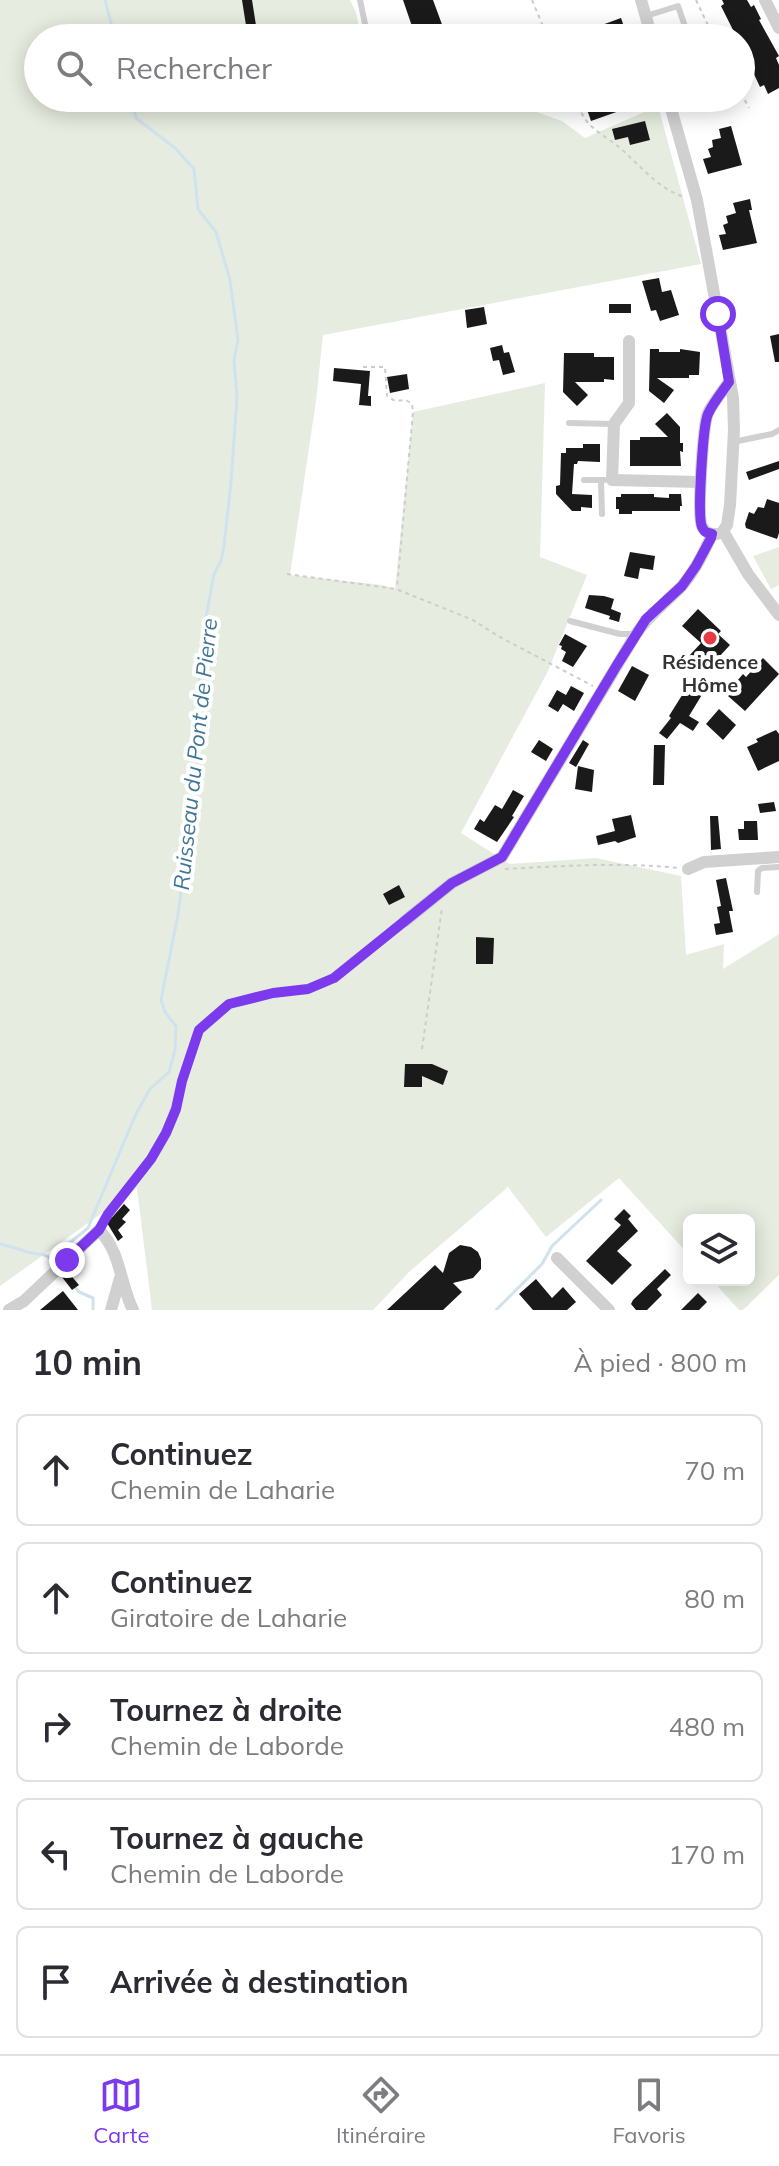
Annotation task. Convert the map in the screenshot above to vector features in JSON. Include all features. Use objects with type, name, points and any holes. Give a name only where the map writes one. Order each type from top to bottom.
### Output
[{"type":"street","points":[[641,0],[648,24]]},
{"type":"street","points":[[765,0],[779,28]]},
{"type":"street","points":[[405,921],[452,883],[502,857],[646,619],[682,586],[718,533],[727,525],[733,398],[697,200],[672,112]]},
{"type":"street","points":[[629,341],[629,403],[614,424],[607,480],[700,482]]},
{"type":"street","points":[[729,382],[707,414],[699,517],[706,532],[718,533],[779,615]]},
{"type":"street","points":[[711,410],[725,408],[733,418]]},
{"type":"street","points":[[688,869],[704,862],[779,857]]},
{"type":"street","points":[[9,1310],[24,1301],[99,1230],[112,1245],[133,1310]]},
{"type":"street","points":[[557,1258],[609,1310]]},
{"type":"street","points":[[111,1310],[121,1276]]},
{"type":"lane","points":[[360,0],[365,24]]},
{"type":"lane","points":[[646,16],[678,6],[684,24]]},
{"type":"lane","points":[[569,423],[614,424]]},
{"type":"lane","points":[[733,442],[779,430]]},
{"type":"lane","points":[[584,480],[607,480],[602,514]]},
{"type":"lane","points":[[570,621],[620,634],[636,634]]},
{"type":"lane","points":[[757,892],[758,871],[779,867]]},
{"type":"path","points":[[532,0],[542,24]]},
{"type":"path","points":[[696,0],[707,24]]},
{"type":"path","points":[[581,112],[590,125],[620,148],[649,177],[681,197],[697,200]]},
{"type":"path","points":[[363,367],[385,367],[387,396],[412,404],[396,589]]},
{"type":"path","points":[[287,574],[396,589],[473,620],[601,691]]},
{"type":"path","points":[[502,869],[610,864],[688,869]]},
{"type":"path","points":[[422,1049],[444,889]]},
{"type":"path","points":[[99,1230],[151,1159],[166,1133],[199,1030],[229,1004],[273,993],[308,989],[334,978],[405,921]]},
{"type":"shaded area","points":[[0,0],[350,0],[358,24],[24,24],[24,112],[537,112],[562,121],[585,138],[644,112],[660,112],[701,264],[323,335],[290,575],[395,589],[413,412],[545,383],[540,557],[587,575],[547,673],[461,833],[510,864],[596,858],[681,876],[686,955],[724,944],[723,969],[779,934],[779,1275],[743,1310],[739,1310],[717,1286],[755,1286],[755,1214],[683,1214],[683,1248],[619,1178],[546,1237],[508,1187],[409,1272],[373,1310],[152,1310],[137,1188],[0,1286]]},
{"type":"shaded area","points":[[779,547],[779,585],[771,589],[753,556]]},
{"type":"building","points":[[242,0],[252,0],[256,24],[246,24]]},
{"type":"building","points":[[403,0],[433,0],[442,24],[411,24]]},
{"type":"building","points":[[722,0],[747,0],[751,7],[754,5],[779,56],[776,58],[779,88],[768,94],[764,85],[760,87],[755,76],[755,24],[730,24],[721,6],[724,4]]},
{"type":"building","points":[[621,18],[623,24],[605,24]]},
{"type":"building","points":[[588,112],[616,112],[591,121]]},
{"type":"building","points":[[645,121],[650,140],[630,145],[628,137],[615,140],[612,129]]},
{"type":"building","points":[[731,126],[742,165],[708,174],[703,159],[711,157],[708,149],[713,147],[712,140],[721,138],[719,129]]},
{"type":"building","points":[[750,199],[752,210],[749,210],[757,243],[723,250],[719,235],[726,234],[723,225],[728,223],[726,216],[736,213],[733,203]]},
{"type":"building","points":[[659,278],[662,292],[671,290],[679,315],[660,321],[656,310],[651,311],[642,281]]},
{"type":"building","points":[[609,304],[631,304],[631,313],[609,313]]},
{"type":"building","points":[[484,307],[487,324],[467,328],[465,310]]},
{"type":"building","points":[[779,334],[779,362],[775,362],[770,336]]},
{"type":"building","points":[[502,345],[504,353],[509,352],[515,372],[503,375],[499,360],[493,361],[490,348]]},
{"type":"building","points":[[650,349],[659,349],[659,352],[680,352],[680,349],[700,352],[699,375],[657,378],[674,390],[664,403],[649,391]]},
{"type":"building","points":[[564,353],[614,357],[614,380],[575,382],[588,395],[577,406],[563,392]]},
{"type":"building","points":[[334,368],[370,371],[368,396],[371,396],[371,406],[359,405],[361,384],[333,381]]},
{"type":"building","points":[[407,374],[409,389],[390,393],[387,377]]},
{"type":"building","points":[[667,413],[680,427],[680,443],[683,443],[681,466],[630,466],[630,440],[668,437],[655,424]]},
{"type":"building","points":[[583,444],[600,444],[600,462],[578,461],[574,464],[572,494],[592,495],[592,508],[581,507],[581,511],[572,511],[556,494],[556,486],[560,485],[561,453],[566,453],[566,448],[583,448]]},
{"type":"building","points":[[779,461],[779,469],[749,480],[746,472]]},
{"type":"building","points":[[621,494],[654,494],[654,497],[669,498],[669,494],[681,494],[682,506],[680,511],[619,514],[616,497],[621,497]]},
{"type":"building","points":[[767,499],[779,503],[777,539],[746,528],[745,524],[749,512],[754,514],[758,507],[764,508]]},
{"type":"building","points":[[630,552],[655,556],[653,570],[640,568],[638,579],[624,576]]},
{"type":"building","points":[[589,595],[614,599],[611,609],[621,613],[619,622],[585,608]]},
{"type":"building","name":"Résidence Hôme","points":[[698,609],[721,631],[718,634],[730,645],[706,671],[689,656],[701,643],[682,626]]},
{"type":"building","points":[[565,634],[587,646],[573,667],[562,661],[566,652],[559,645]]},
{"type":"building","name":"Résidence Hôme","points":[[763,658],[779,674],[745,711],[728,696],[740,684],[737,681],[743,674],[746,677]]},
{"type":"building","points":[[632,666],[649,675],[635,701],[618,691]]},
{"type":"building","points":[[689,684],[703,693],[689,716],[699,722],[693,731],[680,723],[667,739],[659,733],[671,718],[669,716]]},
{"type":"building","points":[[571,686],[584,693],[574,711],[563,704],[558,712],[548,706],[557,690],[566,695]]},
{"type":"building","points":[[719,709],[736,725],[723,740],[706,724]]},
{"type":"building","points":[[776,730],[779,734],[779,761],[758,771],[747,747]]},
{"type":"building","points":[[539,740],[553,749],[546,761],[531,752]]},
{"type":"building","points":[[583,740],[589,744],[576,767],[569,763]]},
{"type":"building","points":[[654,745],[665,745],[664,785],[653,785]]},
{"type":"building","points":[[578,766],[594,770],[592,792],[575,789]]},
{"type":"building","points":[[513,790],[524,796],[497,842],[474,829],[480,819],[484,822],[495,805],[502,809]]},
{"type":"building","points":[[774,802],[776,811],[760,813],[758,804]]},
{"type":"building","points":[[631,815],[636,837],[598,845],[596,836],[615,831],[612,819]]},
{"type":"building","points":[[710,816],[718,816],[721,849],[711,850]]},
{"type":"building","points":[[744,821],[757,821],[758,840],[739,840],[738,829],[744,829]]},
{"type":"building","points":[[726,878],[733,911],[729,911],[733,932],[716,935],[714,924],[720,923],[717,907],[721,906],[716,880]]},
{"type":"building","points":[[399,885],[405,897],[389,905],[383,894]]},
{"type":"building","points":[[476,937],[494,938],[493,964],[476,964]]},
{"type":"building","points":[[405,1064],[432,1064],[448,1071],[443,1085],[422,1076],[422,1087],[404,1087]]},
{"type":"building","points":[[124,1204],[130,1210],[122,1219],[126,1222],[118,1230],[123,1237],[118,1241],[107,1223]]},
{"type":"building","points":[[624,1209],[638,1231],[617,1251],[632,1265],[612,1285],[586,1261],[621,1225],[614,1219]]},
{"type":"building","points":[[460,1245],[478,1252],[481,1269],[473,1278],[453,1283],[462,1292],[443,1310],[387,1310],[435,1265],[443,1273],[449,1253]]},
{"type":"building","points":[[665,1269],[671,1275],[657,1289],[662,1295],[647,1310],[636,1310],[631,1304],[633,1300]]},
{"type":"building","points":[[68,1272],[79,1285],[72,1290],[62,1277]]},
{"type":"building","points":[[536,1279],[552,1298],[563,1287],[576,1302],[567,1310],[533,1310],[519,1294]]},
{"type":"building","points":[[63,1291],[78,1310],[40,1310]]},
{"type":"building","points":[[698,1293],[707,1302],[699,1310],[681,1310]]},
{"type":"waterway","name":"Ruisseau du Pont de Pierre","points":[[105,0],[111,24]]},
{"type":"waterway","name":"Ruisseau du Pont de Pierre","points":[[51,1258],[88,1228],[135,1116],[150,1089],[169,1072],[175,1050],[176,1026],[165,1012],[161,1000],[178,915],[200,742],[197,721],[202,639],[214,574],[224,546],[231,482],[237,398],[234,360],[238,340],[230,280],[216,232],[198,209],[194,169],[175,148],[136,118],[134,112]]},
{"type":"waterway","points":[[496,1310],[542,1264],[552,1246],[601,1200]]},
{"type":"waterway","points":[[0,1244],[47,1256],[58,1266]]},
{"type":"waterway","points":[[75,1287],[93,1298],[93,1310]]},
{"type":"place","name":"Résidence Hôme","points":[[710,638]]},
{"type":"route","points":[[67,1260],[99,1230],[131,1182],[151,1159],[166,1133],[199,1030],[229,1004],[251,997],[308,989],[334,978],[452,883],[502,857],[646,619],[682,586],[711,538],[712,534],[702,527],[699,517],[707,414],[729,382],[718,314]]}]
